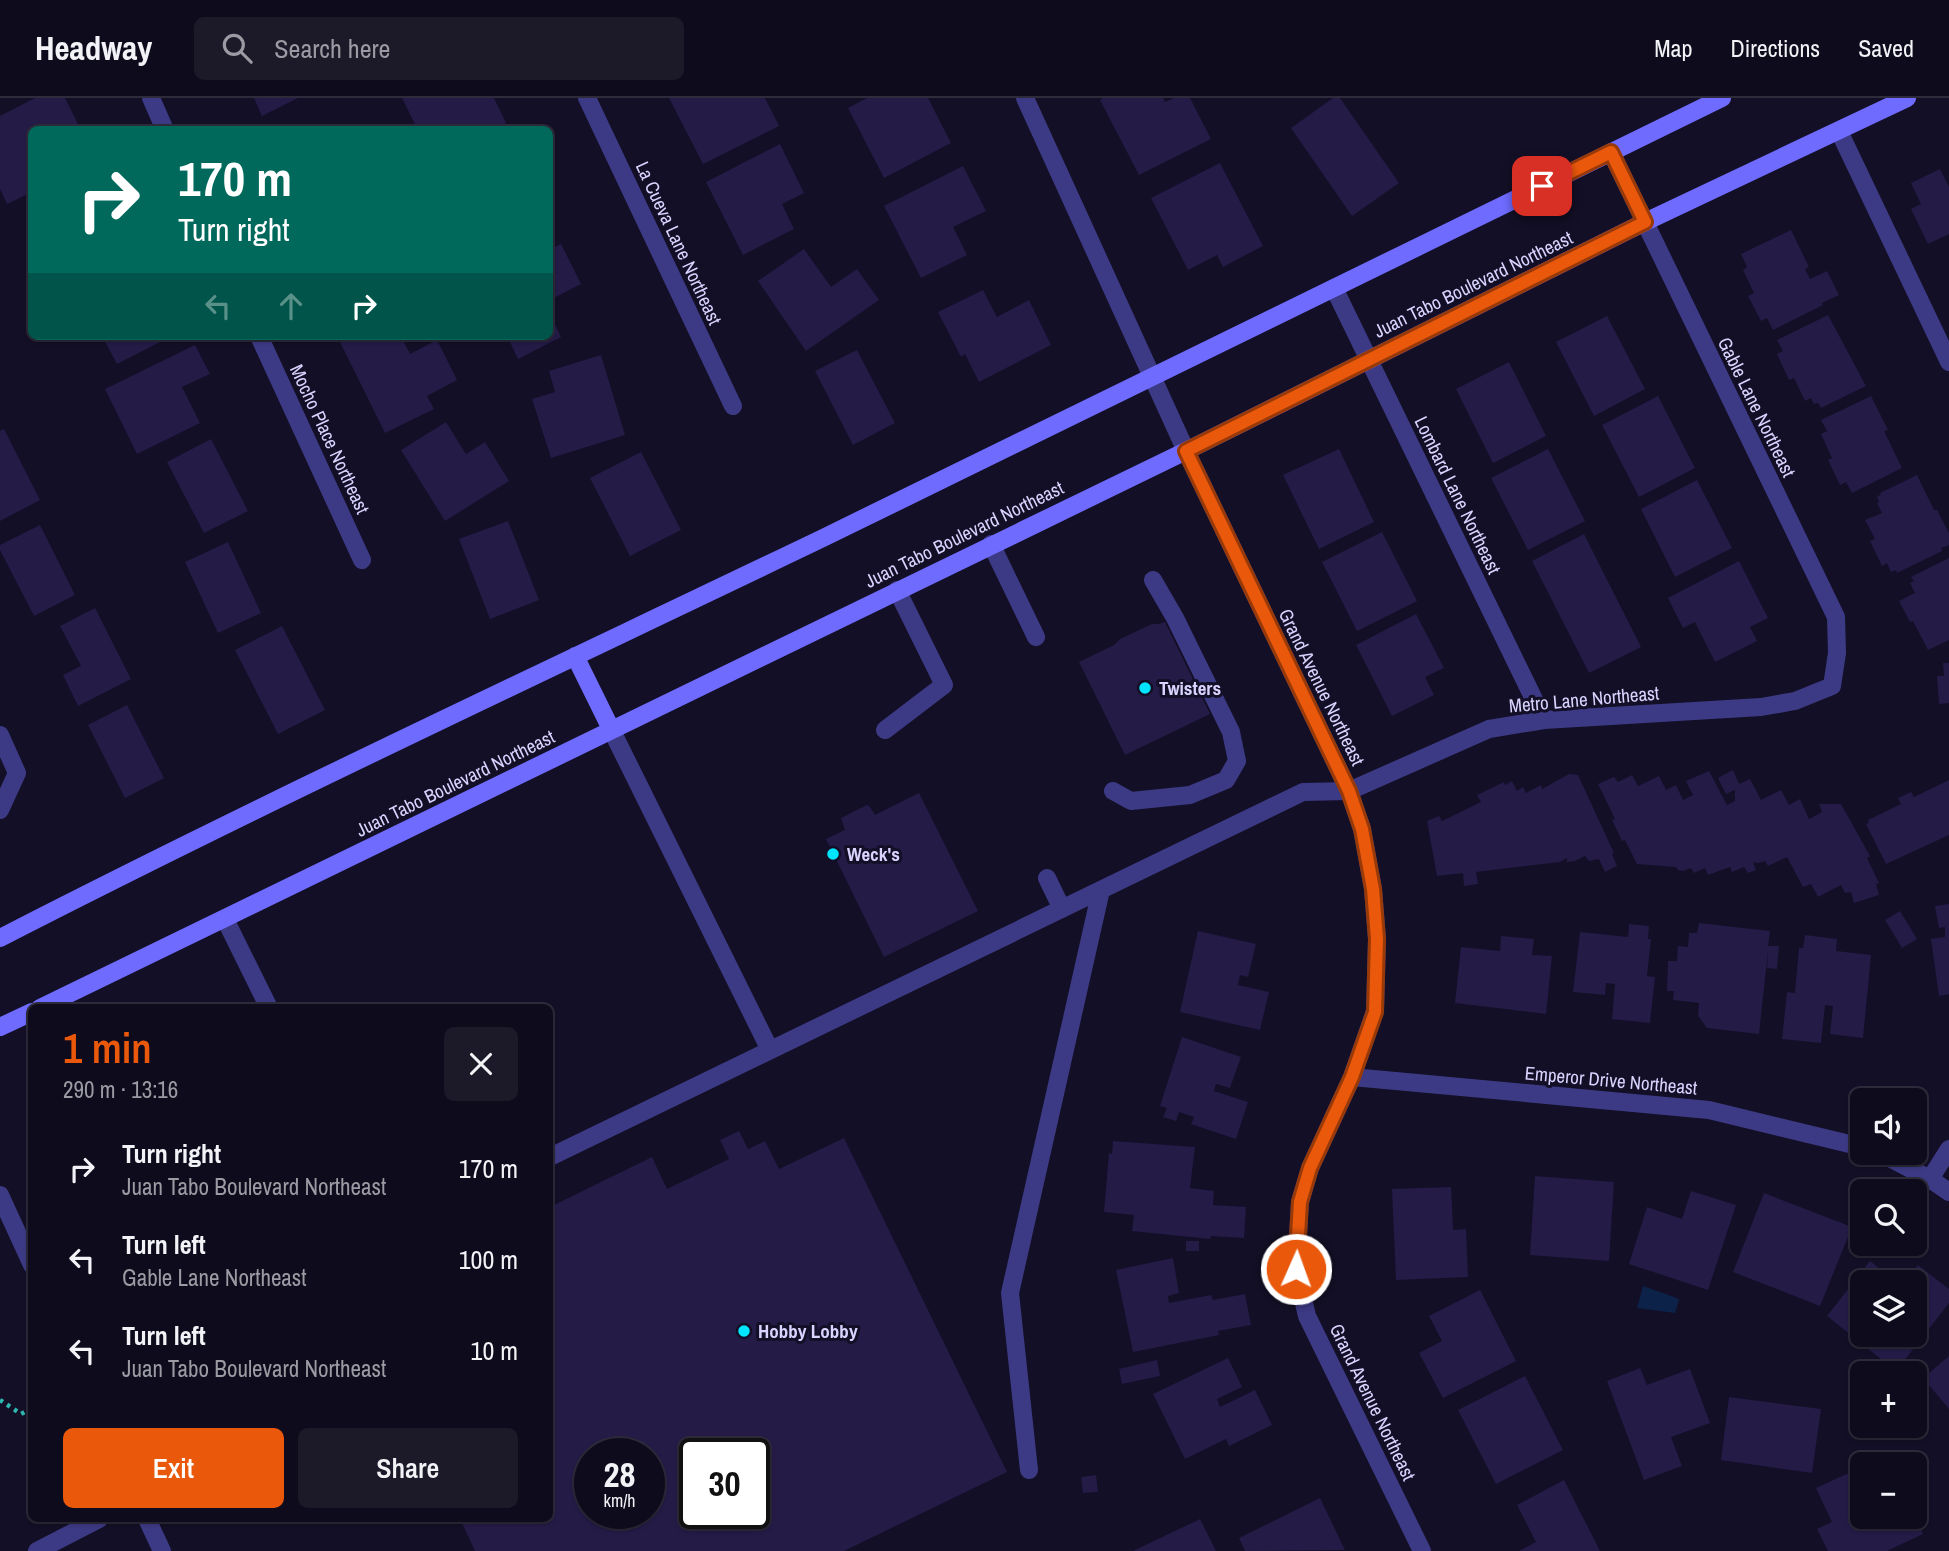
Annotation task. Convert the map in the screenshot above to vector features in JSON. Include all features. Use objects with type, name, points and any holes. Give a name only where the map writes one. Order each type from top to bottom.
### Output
[{"type":"main road","points":[[0,938],[203,836],[1153,378],[1722,98]]},
{"type":"main road","name":"Juan Tabo Boulevard Northeast","points":[[48,1004],[1186,451],[1645,222],[1899,100]]},
{"type":"main road","points":[[575,656],[611,729]]},
{"type":"main road","points":[[0,1027],[28,1014]]},
{"type":"street","points":[[151,98],[163,126]]},
{"type":"street","name":"La Cueva Lane Northeast","points":[[587,98],[733,406]]},
{"type":"street","name":"Grand Avenue Northeast","points":[[1025,98],[1186,451],[1349,791],[1362,829],[1371,877],[1377,939],[1375,1012],[1352,1077],[1310,1168],[1300,1202],[1296,1269],[1307,1316],[1422,1551]]},
{"type":"street","points":[[1839,131],[1949,362]]},
{"type":"street","name":"Gable Lane Northeast","points":[[1611,152],[1836,617],[1837,653],[1832,686]]},
{"type":"street","name":"Lombard Lane Northeast","points":[[1334,288],[1544,720]]},
{"type":"street","name":"Mocho Place Northeast","points":[[261,340],[362,560]]},
{"type":"street","points":[[991,544],[1036,637]]},
{"type":"street","points":[[1113,791],[1131,801],[1190,794],[1226,780],[1237,761],[1231,732],[1175,618],[1153,580]]},
{"type":"street","points":[[885,730],[944,685],[897,590]]},
{"type":"street","name":"Metro Lane Northeast","points":[[1349,791],[1489,729],[1544,720],[1761,707],[1795,701],[1832,686]]},
{"type":"street","points":[[611,729],[770,1050]]},
{"type":"street","points":[[0,735],[17,773],[0,810]]},
{"type":"street","points":[[553,1156],[1303,792],[1349,791]]},
{"type":"street","points":[[1047,878],[1062,909]]},
{"type":"street","points":[[1028,1470],[1010,1293],[1101,890]]},
{"type":"street","points":[[225,919],[267,1004]]},
{"type":"street","name":"Emperor Drive Northeast","points":[[1352,1077],[1709,1110],[1850,1144]]},
{"type":"street","points":[[1930,1179],[1949,1149]]},
{"type":"street","points":[[1903,1165],[1949,1192]]},
{"type":"street","points":[[0,1195],[28,1256]]},
{"type":"street","points":[[48,1548],[94,1522]]},
{"type":"street","points":[[148,1522],[162,1551]]},
{"type":"path","points":[[0,1400],[21,1414],[28,1410]]},
{"type":"water","points":[[1643,1286],[1677,1298],[1679,1300],[1675,1313],[1637,1308]]},
{"type":"building","points":[[35,98],[65,98],[79,126],[28,126],[28,194],[7,204],[0,189],[0,116]]},
{"type":"building","points":[[254,98],[298,98],[262,116]]},
{"type":"building","points":[[402,98],[494,98],[506,123],[500,126],[416,126]]},
{"type":"building","points":[[669,98],[765,98],[779,126],[703,164]]},
{"type":"building","points":[[867,98],[928,98],[951,143],[884,178],[848,108]]},
{"type":"building","points":[[1163,98],[1165,102],[1174,98],[1190,98],[1211,139],[1139,175],[1100,100]]},
{"type":"building","points":[[1333,98],[1340,98],[1399,183],[1352,216],[1291,128]]},
{"type":"building","points":[[780,144],[804,193],[782,204],[794,229],[743,255],[706,182]]},
{"type":"building","points":[[1220,163],[1263,246],[1223,267],[1217,255],[1188,270],[1151,198]]},
{"type":"building","points":[[963,166],[986,211],[953,227],[967,255],[921,278],[884,206]]},
{"type":"building","points":[[1940,169],[1949,187],[1949,234],[1928,244],[1911,209],[1921,204],[1911,183]]},
{"type":"building","points":[[1791,230],[1809,267],[1805,269],[1810,279],[1827,271],[1839,295],[1773,330],[1767,318],[1761,321],[1748,296],[1754,293],[1743,270],[1747,267],[1741,254]]},
{"type":"building","points":[[561,244],[581,284],[553,298],[553,248]]},
{"type":"building","points":[[804,249],[831,287],[857,269],[879,300],[806,351],[758,281]]},
{"type":"building","points":[[983,290],[997,317],[1029,300],[1051,345],[979,382],[965,354],[961,357],[938,312]]},
{"type":"building","points":[[1828,315],[1866,386],[1821,408],[1818,403],[1814,404],[1811,398],[1805,401],[1794,378],[1789,380],[1777,354],[1783,351],[1777,340]]},
{"type":"building","points":[[1607,316],[1645,389],[1594,416],[1556,342]]},
{"type":"building","points":[[553,320],[561,337],[518,359],[509,340],[553,340]]},
{"type":"building","points":[[104,340],[164,340],[117,364]]},
{"type":"building","points":[[403,340],[410,354],[437,340],[457,380],[427,396],[434,409],[385,433],[340,342]]},
{"type":"building","points":[[195,345],[210,374],[182,387],[200,423],[137,454],[105,389]]},
{"type":"building","points":[[857,350],[895,423],[853,445],[815,371]]},
{"type":"building","points":[[601,355],[625,435],[551,458],[532,399],[555,392],[549,371]]},
{"type":"building","points":[[1509,362],[1546,436],[1493,463],[1456,389]]},
{"type":"building","points":[[1658,396],[1695,468],[1639,497],[1602,425]]},
{"type":"building","points":[[1871,396],[1888,430],[1884,431],[1902,468],[1852,493],[1846,482],[1840,485],[1828,460],[1832,458],[1821,434],[1827,431],[1821,420]]},
{"type":"building","points":[[446,422],[466,454],[485,442],[509,481],[445,521],[401,450]]},
{"type":"building","points":[[4,429],[40,500],[0,521],[0,431]]},
{"type":"building","points":[[211,439],[248,511],[204,533],[167,462]]},
{"type":"building","points":[[1339,449],[1374,522],[1319,549],[1283,475]]},
{"type":"building","points":[[1548,449],[1585,521],[1528,550],[1491,478]]},
{"type":"building","points":[[641,452],[681,530],[630,556],[590,478]]},
{"type":"building","points":[[1917,475],[1949,533],[1949,545],[1897,573],[1896,570],[1891,572],[1887,563],[1882,566],[1870,541],[1875,539],[1865,520],[1882,513],[1877,503],[1880,493]]},
{"type":"building","points":[[1697,480],[1732,548],[1675,577],[1641,509]]},
{"type":"building","points":[[508,521],[539,600],[490,619],[459,539]]},
{"type":"building","points":[[40,525],[75,595],[34,616],[0,550],[0,545]]},
{"type":"building","points":[[1382,532],[1417,601],[1357,631],[1322,562]]},
{"type":"building","points":[[1584,534],[1641,647],[1589,673],[1532,561]]},
{"type":"building","points":[[228,542],[261,613],[218,633],[185,562]]},
{"type":"building","points":[[1949,558],[1949,640],[1928,650],[1899,601],[1915,593],[1910,583],[1914,581],[1911,577]]},
{"type":"building","points":[[1739,561],[1768,618],[1750,627],[1757,641],[1715,662],[1695,622],[1683,628],[1668,598]]},
{"type":"building","points":[[95,608],[131,679],[78,706],[63,675],[81,666],[60,626]]},
{"type":"building","points":[[1416,614],[1444,668],[1425,677],[1434,695],[1392,716],[1356,645]]},
{"type":"building","name":"Twisters","points":[[1165,622],[1210,714],[1125,755],[1079,662],[1152,624]]},
{"type":"building","points":[[282,626],[325,710],[278,734],[235,650]]},
{"type":"building","points":[[1943,663],[1949,663],[1949,703],[1939,704],[1937,676],[1944,676]]},
{"type":"building","points":[[127,705],[164,778],[125,798],[88,725]]},
{"type":"building","points":[[1733,770],[1739,784],[1750,779],[1761,800],[1781,790],[1789,805],[1800,799],[1809,819],[1822,812],[1819,804],[1841,804],[1870,856],[1867,858],[1879,883],[1876,884],[1879,895],[1854,903],[1851,892],[1845,893],[1841,885],[1818,897],[1811,884],[1803,887],[1787,857],[1768,866],[1765,861],[1753,862],[1756,870],[1748,873],[1744,867],[1732,872],[1730,867],[1708,875],[1705,868],[1694,873],[1691,868],[1683,871],[1676,867],[1637,864],[1625,840],[1622,841],[1598,784],[1614,777],[1618,782],[1632,775],[1638,786],[1659,776],[1666,790],[1676,785],[1683,800],[1693,795],[1686,781],[1709,771],[1727,805],[1735,801],[1735,790],[1726,794],[1718,778]]},
{"type":"building","points":[[1569,774],[1578,775],[1614,853],[1612,854],[1617,866],[1605,872],[1599,859],[1589,861],[1585,856],[1575,861],[1567,862],[1567,858],[1560,862],[1476,872],[1478,884],[1464,886],[1463,873],[1437,876],[1427,821],[1439,816],[1442,821],[1481,802],[1477,795],[1504,782],[1505,785],[1512,781],[1517,791],[1523,787],[1526,793],[1541,785],[1542,789]]},
{"type":"building","points":[[1949,780],[1949,835],[1886,864],[1866,824],[1869,823],[1868,820],[1901,804],[1898,798],[1911,792],[1914,797]]},
{"type":"building","points":[[919,793],[978,911],[884,957],[826,839],[845,830],[841,818],[867,805],[875,815]]},
{"type":"building","points":[[1949,904],[1949,994],[1939,996],[1931,939],[1945,937],[1945,927],[1939,928],[1935,906]]},
{"type":"building","points":[[1900,911],[1917,939],[1902,948],[1885,920]]},
{"type":"building","points":[[1699,923],[1770,931],[1768,946],[1779,946],[1777,969],[1767,968],[1768,951],[1759,1034],[1707,1028],[1698,1016],[1699,1003],[1673,1000],[1674,991],[1667,991],[1668,961],[1677,961],[1678,946],[1688,947],[1689,933],[1697,933]]},
{"type":"building","points":[[1629,924],[1649,926],[1648,939],[1651,939],[1647,976],[1655,977],[1650,1023],[1612,1019],[1615,984],[1606,983],[1605,995],[1573,992],[1580,932],[1628,937]]},
{"type":"building","points":[[1198,931],[1256,944],[1248,977],[1240,975],[1238,985],[1269,992],[1260,1030],[1180,1012]]},
{"type":"building","points":[[1805,935],[1837,939],[1836,951],[1871,955],[1863,1038],[1830,1034],[1833,1006],[1825,1005],[1821,1043],[1782,1039],[1787,992],[1795,993],[1799,948],[1803,948]]},
{"type":"building","points":[[1501,936],[1534,939],[1532,955],[1552,956],[1546,1014],[1455,1003],[1461,947],[1500,951]]},
{"type":"building","points":[[1182,1037],[1241,1057],[1230,1088],[1216,1084],[1214,1091],[1248,1102],[1236,1139],[1191,1124],[1194,1117],[1179,1112],[1176,1121],[1163,1117],[1167,1108],[1160,1106]]},
{"type":"building","name":"Hobby Lobby","points":[[739,1131],[748,1149],[765,1141],[779,1169],[844,1138],[1007,1472],[844,1551],[475,1551],[461,1522],[553,1522],[553,1206],[652,1157],[667,1189],[729,1159],[720,1140]]},
{"type":"building","points":[[1113,1141],[1195,1147],[1190,1188],[1214,1191],[1213,1205],[1246,1207],[1244,1238],[1211,1236],[1210,1239],[1132,1231],[1134,1215],[1104,1212],[1109,1153],[1112,1154]]},
{"type":"building","points":[[1535,1176],[1614,1182],[1609,1261],[1530,1255]]},
{"type":"building","points":[[1451,1187],[1453,1230],[1466,1229],[1468,1277],[1396,1280],[1392,1189]]},
{"type":"building","points":[[1691,1191],[1736,1205],[1708,1290],[1629,1264],[1647,1207],[1682,1219]]},
{"type":"building","points":[[1764,1193],[1850,1226],[1820,1306],[1733,1272]]},
{"type":"building","points":[[1186,1241],[1199,1241],[1199,1251],[1186,1251]]},
{"type":"building","points":[[1173,1258],[1179,1293],[1168,1296],[1169,1303],[1211,1295],[1213,1300],[1245,1294],[1251,1325],[1218,1331],[1219,1335],[1133,1352],[1116,1270]]},
{"type":"building","points":[[1870,1261],[1881,1270],[1863,1270]]},
{"type":"building","points":[[1927,1272],[1949,1289],[1949,1303],[1927,1331]]},
{"type":"building","points":[[1850,1287],[1850,1334],[1827,1316]]},
{"type":"building","points":[[1480,1290],[1516,1361],[1443,1398],[1419,1353],[1442,1341],[1429,1316]]},
{"type":"building","points":[[1866,1347],[1915,1347],[1904,1361],[1883,1361]]},
{"type":"building","points":[[1949,1356],[1949,1409],[1927,1383],[1927,1375]]},
{"type":"building","points":[[1228,1358],[1242,1387],[1217,1399],[1220,1407],[1255,1390],[1272,1425],[1229,1446],[1226,1439],[1185,1459],[1153,1394]]},
{"type":"building","points":[[1157,1360],[1160,1376],[1122,1384],[1119,1369]]},
{"type":"building","points":[[1640,1368],[1647,1385],[1690,1369],[1710,1423],[1671,1437],[1682,1466],[1644,1480],[1607,1381]]},
{"type":"building","points":[[1525,1376],[1563,1450],[1496,1484],[1458,1410]]},
{"type":"building","points":[[1729,1397],[1821,1409],[1812,1473],[1721,1460]]},
{"type":"building","points":[[1850,1472],[1850,1529],[1921,1529],[1923,1534],[1887,1551],[1828,1551],[1817,1529],[1832,1522],[1816,1488]]},
{"type":"building","points":[[1096,1475],[1098,1492],[1083,1493],[1081,1477]]},
{"type":"building","points":[[1564,1480],[1600,1551],[1519,1551],[1536,1542],[1517,1505]]},
{"type":"building","points":[[1320,1498],[1345,1550],[1245,1551],[1239,1538]]},
{"type":"building","points":[[1200,1519],[1216,1551],[1133,1551]]},
{"type":"place","name":"Twisters","points":[[1145,688]]},
{"type":"place","name":"Weck's","points":[[833,854]]},
{"type":"place","name":"Hobby Lobby","points":[[744,1331]]},
{"type":"route","points":[[1296,1269],[1300,1202],[1310,1168],[1352,1077],[1375,1012],[1377,939],[1373,889],[1362,829],[1349,791],[1186,451],[1645,222],[1611,152],[1542,186]]}]
